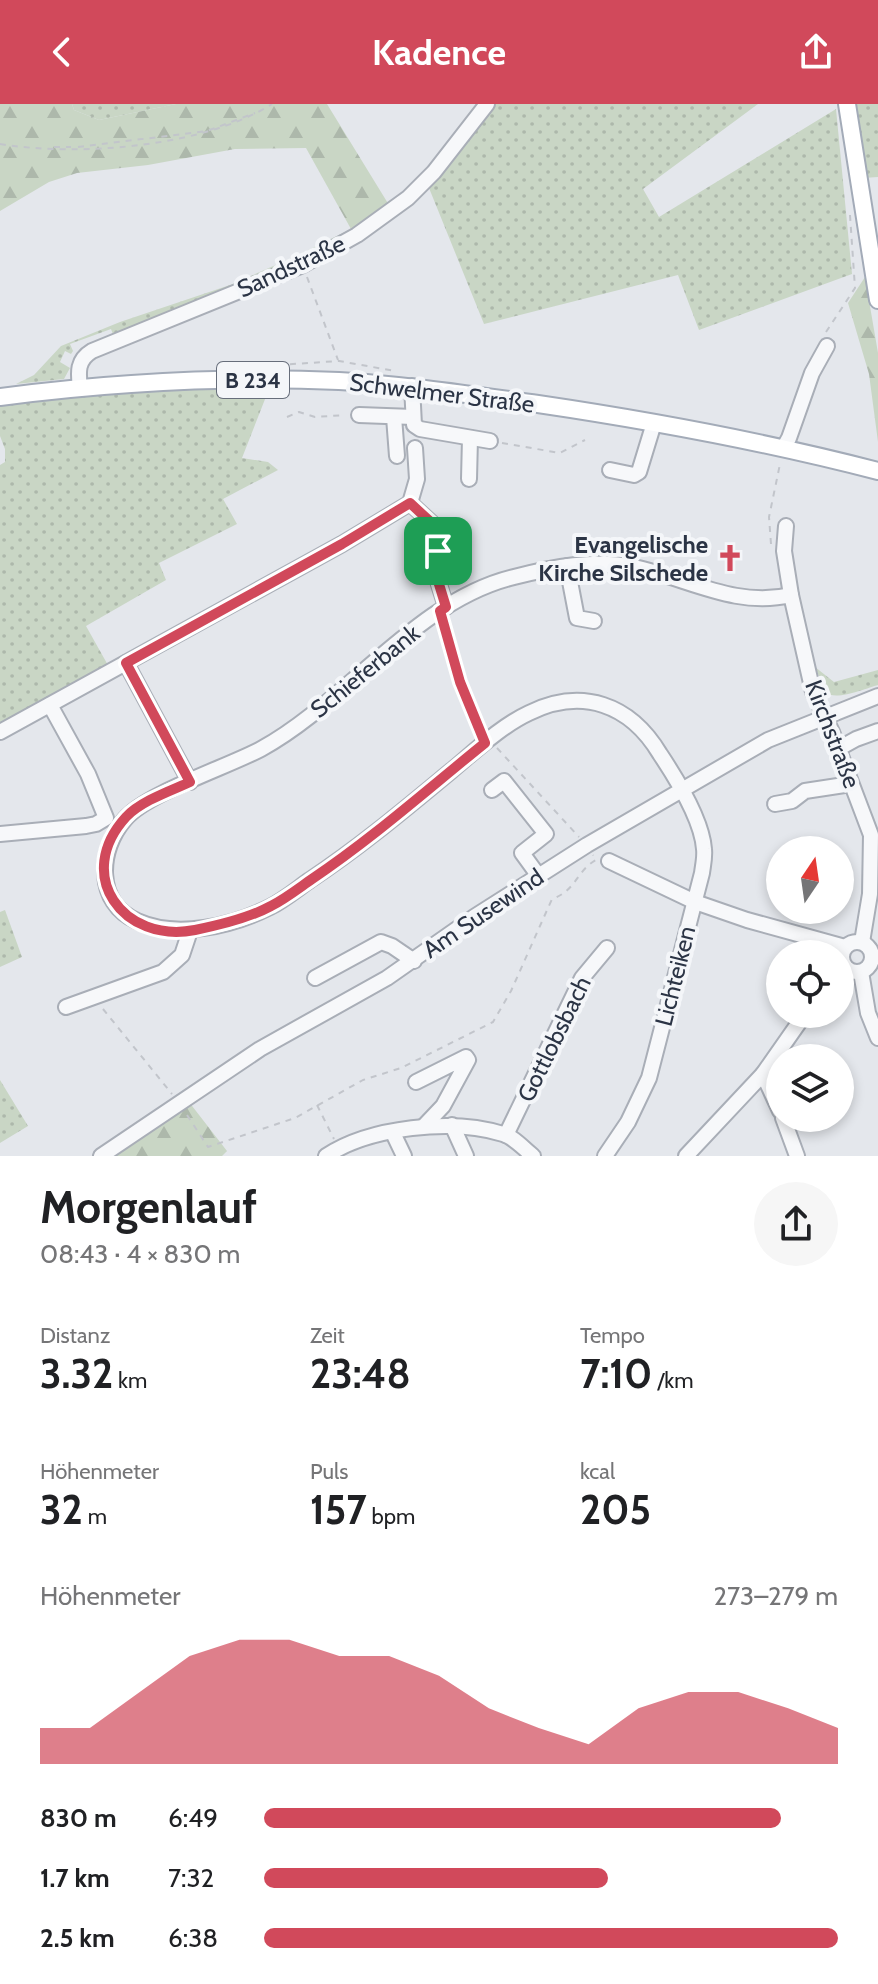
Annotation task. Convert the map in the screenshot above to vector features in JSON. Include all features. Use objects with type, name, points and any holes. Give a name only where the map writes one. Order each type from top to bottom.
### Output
[{"type":"main road","points":[[847,104],[878,300]]},
{"type":"main road","name":"Schwelmer Straße","points":[[0,397],[80,388],[252,380],[412,386],[654,423],[784,447],[878,471]]},
{"type":"street","name":"Sandstraße","points":[[80,388],[79,366],[83,357],[92,351],[303,265],[357,235],[408,198],[434,172],[487,104]]},
{"type":"street","points":[[784,447],[812,373],[827,346]]},
{"type":"street","points":[[412,386],[413,421]]},
{"type":"street","points":[[359,415],[394,417],[413,421],[420,429],[490,441]]},
{"type":"street","points":[[394,417],[397,456]]},
{"type":"street","points":[[610,470],[634,475],[639,472],[654,423]]},
{"type":"street","points":[[469,479],[470,438]]},
{"type":"street","points":[[0,732],[342,544],[410,503],[417,479],[415,448]]},
{"type":"street","points":[[410,503],[436,527],[439,537],[438,581],[443,609]]},
{"type":"street","name":"Kirchstraße","points":[[786,526],[784,551],[791,595],[813,692],[838,749],[872,844],[870,894],[862,942]]},
{"type":"street","points":[[567,566],[577,618],[594,621]]},
{"type":"street","name":"Schieferbank","points":[[681,790],[640,725],[617,710],[597,703],[578,700],[558,702],[527,714],[487,742],[336,863],[270,907],[219,925],[190,931],[164,930],[123,915],[110,898],[105,880],[106,857],[114,834],[127,815],[253,753],[298,725],[352,684],[393,645],[443,609],[508,578],[567,566],[631,567],[730,597],[770,600],[791,595]]},
{"type":"street","points":[[126,663],[190,782]]},
{"type":"street","name":"Am Susewind","points":[[101,1156],[260,1049],[414,961],[587,845],[768,740],[878,696]]},
{"type":"street","points":[[0,834],[86,826],[106,818],[88,774],[50,705]]},
{"type":"street","points":[[838,749],[878,731]]},
{"type":"street","points":[[492,790],[504,781],[546,834],[522,853],[538,875]]},
{"type":"street","points":[[775,804],[792,801],[805,791],[851,784]]},
{"type":"street","name":"Lichteiken","points":[[605,1156],[628,1122],[649,1078],[702,873],[704,850],[701,833],[681,790]]},
{"type":"street","points":[[602,860],[694,905],[820,940]]},
{"type":"street","points":[[66,1007],[163,972],[182,955],[190,931]]},
{"type":"street","points":[[315,978],[381,942],[414,961]]},
{"type":"street","points":[[854,942],[862,942],[875,960],[861,972],[854,971]]},
{"type":"street","name":"Gottlobsbach","points":[[506,1135],[582,978],[607,948]]},
{"type":"street","points":[[861,972],[868,1013],[878,1038]]},
{"type":"street","points":[[686,1156],[763,1074],[795,1028]]},
{"type":"street","points":[[416,1082],[466,1057],[468,1060],[443,1106],[424,1126]]},
{"type":"street","points":[[763,1074],[766,1081]]},
{"type":"street","points":[[452,1125],[466,1156]]},
{"type":"street","points":[[338,1152],[393,1133],[424,1126],[452,1125],[506,1135],[533,1156]]},
{"type":"street","points":[[786,1132],[791,1153]]},
{"type":"street","points":[[393,1133],[404,1156]]},
{"type":"path","points":[[0,143],[26,148],[70,149],[146,144],[207,134],[255,115],[271,104]]},
{"type":"path","points":[[827,346],[822,341],[855,288],[849,203]]},
{"type":"path","points":[[303,265],[339,361]]},
{"type":"path","points":[[268,366],[339,361],[399,372]]},
{"type":"path","points":[[287,417],[299,412],[315,417],[359,415]]},
{"type":"path","points":[[490,441],[560,453],[585,440]]},
{"type":"path","points":[[772,549],[769,517],[784,447]]},
{"type":"path","points":[[443,609],[460,682],[487,742],[587,845]]},
{"type":"path","points":[[94,999],[179,1103],[208,1147],[295,1118],[363,1080],[401,1068],[493,1022],[511,991],[552,899],[566,894],[590,863],[602,860]]},
{"type":"path","points":[[316,1104],[338,1152]]},
{"type":"green space","points":[[0,104],[72,104],[74,110],[99,120],[176,104],[327,104],[389,205],[351,229],[306,148],[235,149],[148,165],[77,173],[49,182],[0,211]]},
{"type":"green space","points":[[72,104],[176,104],[99,120],[74,110]]},
{"type":"green space","points":[[494,104],[758,104],[643,189],[659,217],[836,109],[852,274],[699,330],[678,275],[484,324],[429,188]]},
{"type":"green space","points":[[853,104],[878,104],[878,177],[863,178]]},
{"type":"green space","points":[[389,205],[389,209],[293,265],[114,337],[111,329],[70,344],[73,351],[71,354],[65,351],[60,362],[70,368],[64,379],[16,384],[34,375],[61,346],[120,322],[230,285],[351,229]]},
{"type":"green space","points":[[865,277],[878,353],[878,442],[869,374],[848,303]]},
{"type":"green space","points":[[162,389],[269,389],[242,458],[268,462],[278,470],[223,499],[237,524],[159,563],[166,580],[86,626],[109,667],[0,731],[0,465],[5,462],[5,449],[0,436],[0,402]]},
{"type":"green space","points":[[815,667],[834,682],[878,670],[878,685],[843,695],[830,695]]},
{"type":"green space","points":[[5,910],[22,957],[0,967],[0,912]]},
{"type":"green space","points":[[0,1080],[28,1126],[0,1143]]},
{"type":"green space","points":[[189,1102],[227,1151],[222,1156],[111,1156],[173,1116]]},
{"type":"place","name":"Evangelische Kirche Silschede","points":[[730,558]]},
{"type":"route","points":[[410,503],[436,527],[438,551],[438,581],[446,607],[440,611],[448,644],[485,743],[336,863],[270,907],[219,925],[190,931],[164,930],[123,915],[110,898],[105,880],[106,857],[114,834],[127,815],[190,782],[126,663],[410,503]]}]
